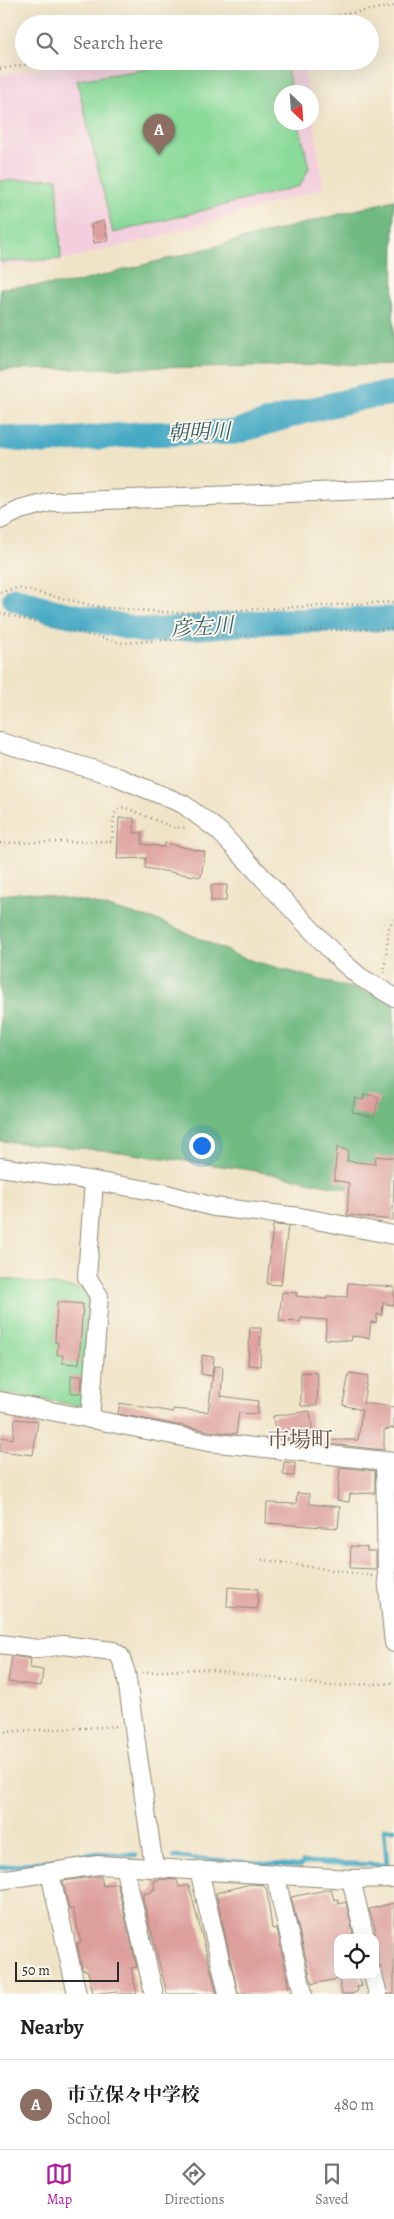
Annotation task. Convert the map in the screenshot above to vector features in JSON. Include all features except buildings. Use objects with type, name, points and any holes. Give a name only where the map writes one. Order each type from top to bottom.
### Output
[{"type":"street","points":[[0,520],[20,510],[51,502],[394,489]]},
{"type":"street","points":[[0,742],[123,779],[162,794],[204,818],[241,854],[337,957],[360,976],[388,994]]},
{"type":"street","points":[[0,1167],[159,1192],[214,1207],[300,1217],[394,1235]]},
{"type":"street","points":[[90,1419],[100,1296],[87,1277],[94,1181]]},
{"type":"street","points":[[0,1401],[208,1442],[389,1461],[387,1577],[394,1643]]},
{"type":"street","points":[[0,1644],[38,1648],[63,1645],[113,1651],[120,1656],[126,1674],[154,1867]]},
{"type":"street","points":[[0,1880],[98,1865],[351,1879],[394,1878]]},
{"type":"street","points":[[124,1866],[154,1994]]},
{"type":"street","points":[[199,1870],[228,1994]]},
{"type":"street","points":[[50,1873],[77,1994]]},
{"type":"street","points":[[275,1874],[303,1994]]},
{"type":"street","points":[[351,1879],[364,1934]]},
{"type":"street","points":[[374,1979],[378,1994]]},
{"type":"path","points":[[339,15],[394,6]]},
{"type":"path","points":[[0,68],[15,66]]},
{"type":"path","points":[[0,592],[18,588],[100,607],[177,613],[394,602]]},
{"type":"path","points":[[0,613],[121,642],[317,630],[394,630]]},
{"type":"path","points":[[0,843],[112,840],[114,815],[118,809],[124,807],[175,828],[190,827],[204,818]]},
{"type":"path","points":[[388,994],[389,927],[394,919]]},
{"type":"path","points":[[257,1560],[387,1577]]},
{"type":"path","points":[[126,1674],[205,1669],[330,1686],[394,1683]]},
{"type":"path","points":[[0,1732],[134,1725]]},
{"type":"shaded area","points":[[31,70],[304,70],[307,85],[274,85],[274,130],[315,130],[324,188],[158,237],[59,261],[0,266],[0,75]]},
{"type":"green space","points":[[140,70],[287,70],[290,85],[274,85],[274,130],[301,130],[309,168],[300,186],[113,233],[77,80]]},
{"type":"green space","points":[[57,178],[61,259],[0,262],[0,181]]},
{"type":"green space","points":[[394,200],[393,364],[0,370],[0,288],[74,283]]},
{"type":"green space","points":[[29,892],[91,903],[160,921],[243,958],[368,993],[394,996],[394,1198],[251,1170],[112,1151],[0,1141],[0,895]]},
{"type":"green space","points":[[0,1278],[89,1290],[81,1406],[0,1392]]},
{"type":"waterway","name":"朝明川","points":[[0,437],[44,442],[137,434],[235,432],[302,412],[365,397],[394,393]]},
{"type":"waterway","name":"彦左川","points":[[15,599],[52,611],[145,631],[282,621],[394,619]]},
{"type":"waterway","points":[[174,1857],[300,1866],[303,1862],[387,1865],[384,1829],[394,1829]]},
{"type":"waterway","points":[[0,1868],[97,1853],[136,1855]]},
{"type":"place","name":"市立保々中学校","points":[[159,155]]},
{"type":"district","name":"市場町","points":[[300,1440]]}]
